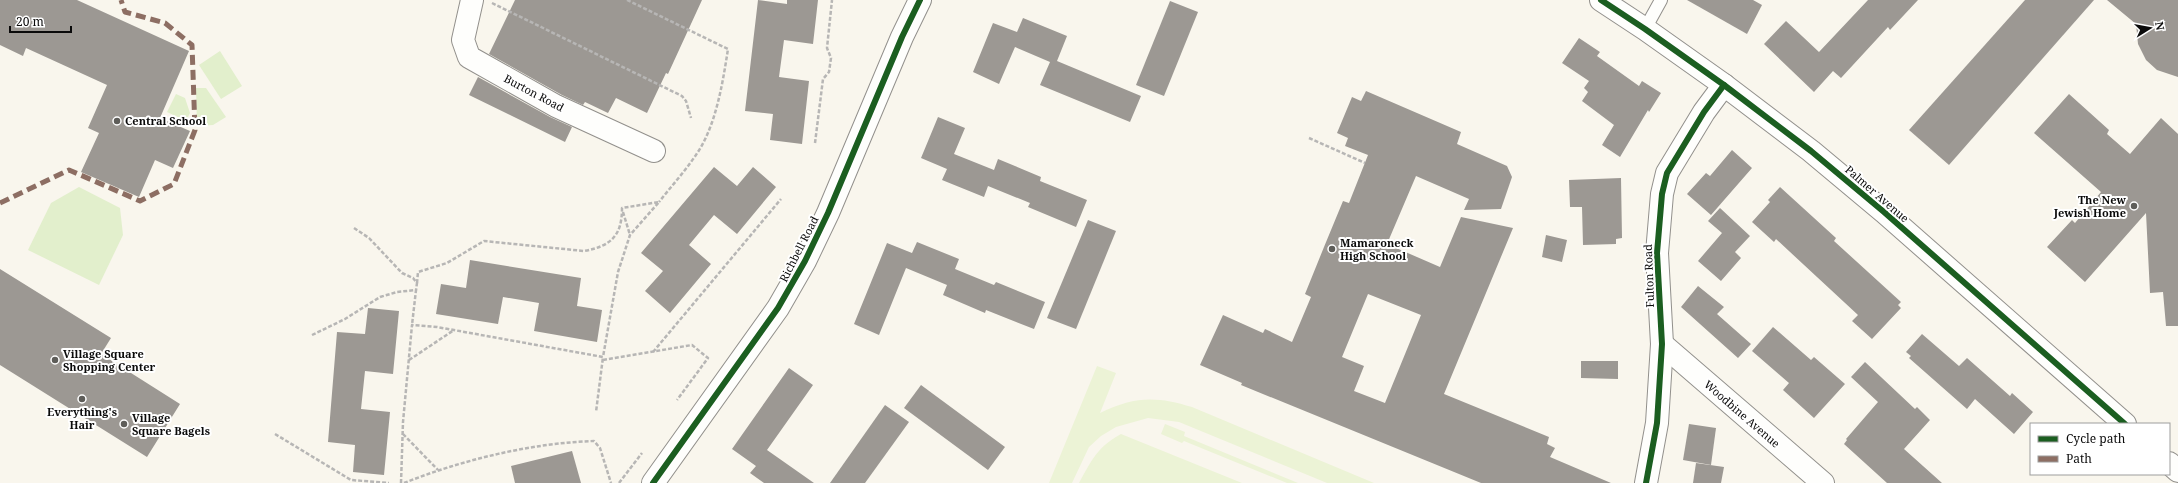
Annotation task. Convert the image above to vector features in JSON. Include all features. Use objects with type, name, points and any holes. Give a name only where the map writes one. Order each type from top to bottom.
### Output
[{"type":"street","name":"Burton Road","points":[[472,0],[463,40],[469,58],[556,106],[654,151]]},
{"type":"street","name":"Richbell Road","points":[[653,483],[778,308],[806,261],[828,213],[902,37],[920,0]]},
{"type":"street","name":"Palmer Avenue","points":[[1600,0],[1645,28],[1724,85],[1811,151],[1884,212],[2123,423]]},
{"type":"street","name":"Fulton Road","points":[[1646,483],[1657,423],[1662,344],[1657,253],[1662,194],[1667,173],[1700,119],[1724,85]]},
{"type":"street","name":"Woodbine Avenue","points":[[1662,344],[1823,483]]},
{"type":"street","points":[[2170,464],[2178,471]]},
{"type":"lane","points":[[1645,28],[1660,0]]},
{"type":"path","points":[[486,0],[682,96],[686,101],[691,118]]},
{"type":"path","points":[[596,412],[603,359],[618,272],[630,235],[659,202],[701,146],[711,124],[723,81],[728,49],[627,0]]},
{"type":"path","points":[[816,142],[823,79],[829,72],[831,58],[827,48],[832,0]]},
{"type":"path","points":[[1309,138],[1364,163]]},
{"type":"path","points":[[653,352],[781,199]]},
{"type":"path","points":[[622,208],[659,202]]},
{"type":"path","points":[[622,208],[630,235]]},
{"type":"path","points":[[611,483],[600,448],[594,441],[558,442],[438,470],[402,483],[402,434],[418,272],[447,263],[484,241],[584,251],[599,248],[614,238],[620,228],[622,208]]},
{"type":"path","points":[[354,228],[370,238],[402,273],[413,278],[417,283]]},
{"type":"path","points":[[312,334],[345,319],[380,296],[416,290]]},
{"type":"path","points":[[412,325],[455,330],[603,359],[692,345],[708,358],[677,400]]},
{"type":"path","points":[[409,360],[455,330]]},
{"type":"path","points":[[275,434],[351,480],[389,483]]},
{"type":"path","points":[[402,434],[438,470]]},
{"type":"path","points":[[619,483],[642,453]]},
{"type":"green space","points":[[220,51],[242,86],[221,99],[199,65]]},
{"type":"green space","points":[[196,88],[206,88],[226,117],[213,125],[197,126]]},
{"type":"green space","points":[[176,94],[185,98],[190,113],[186,121],[167,112]]},
{"type":"green space","points":[[79,187],[120,208],[123,235],[99,285],[28,250],[51,203]]},
{"type":"green space","points":[[1097,366],[1116,373],[1100,413],[1112,407],[1135,401],[1156,400],[1179,403],[1192,407],[1374,483],[1327,483],[1179,422],[1148,418],[1116,427],[1101,436],[1089,447],[1072,483],[1049,483]]},
{"type":"green space","points":[[1165,424],[1185,432],[1184,436],[1298,483],[1287,483],[1184,441],[1182,443],[1161,434]]},
{"type":"green space","points":[[1121,434],[1242,483],[1079,483],[1101,449]]},
{"type":"building","points":[[0,0],[77,0],[189,51],[160,118],[190,131],[173,168],[155,160],[139,197],[81,172],[99,133],[88,128],[107,85],[26,48],[23,56],[0,45]]},
{"type":"building","points":[[515,0],[702,0],[668,74],[666,73],[647,113],[616,98],[608,113],[585,102],[583,105],[562,95],[489,54]]},
{"type":"building","points":[[758,0],[787,4],[787,0],[818,0],[813,44],[784,40],[779,77],[809,81],[802,144],[770,140],[773,114],[745,111]]},
{"type":"building","points":[[1687,0],[1753,0],[1762,5],[1747,34]]},
{"type":"building","points":[[1868,0],[1918,0],[1890,30],[1888,27],[1841,78],[1833,71],[1814,92],[1764,44],[1786,21],[1819,52]]},
{"type":"building","points":[[2025,0],[2094,0],[1949,165],[1909,130]]},
{"type":"building","points":[[2107,0],[2178,0],[2178,77],[2157,70],[2146,60],[2138,44],[2136,24]]},
{"type":"building","points":[[1170,1],[1198,12],[1164,96],[1136,85]]},
{"type":"building","points":[[1023,18],[1067,36],[1057,61],[1141,96],[1130,122],[1040,85],[1050,62],[1015,47],[999,84],[973,72],[993,23],[1017,32]]},
{"type":"building","points":[[1579,38],[1600,52],[1597,56],[1639,86],[1642,81],[1661,93],[1649,112],[1648,110],[1620,157],[1602,145],[1614,125],[1582,101],[1588,92],[1584,88],[1589,81],[1562,63]]},
{"type":"building","points":[[478,77],[550,117],[572,127],[565,142],[469,95]]},
{"type":"building","points":[[1366,91],[1461,132],[1457,144],[1507,166],[1512,177],[1501,209],[1464,210],[1469,199],[1416,176],[1387,244],[1440,267],[1461,217],[1513,228],[1444,394],[1549,437],[1547,444],[1555,448],[1550,457],[1611,483],[1481,483],[1241,385],[1242,383],[1200,365],[1223,315],[1263,333],[1265,329],[1292,342],[1311,297],[1305,294],[1324,247],[1343,201],[1349,203],[1368,155],[1345,146],[1348,138],[1337,133],[1352,97],[1361,101]],"holes":[[[1368,294],[1421,315],[1385,403],[1354,391],[1364,366],[1342,357]]]},
{"type":"building","name":"The New Jewish Home","points":[[2069,94],[2109,130],[2107,134],[2130,154],[2161,118],[2178,134],[2178,326],[2166,326],[2163,292],[2150,293],[2146,213],[2085,282],[2047,247],[2072,220],[2075,223],[2101,192],[2034,133]]},
{"type":"building","points":[[938,117],[965,128],[954,154],[994,170],[998,159],[1041,177],[1040,181],[1087,200],[1076,227],[1028,207],[1030,203],[988,186],[984,197],[942,180],[947,169],[921,158]]},
{"type":"building","points":[[1732,150],[1752,168],[1711,215],[1687,194],[1706,173],[1710,176]]},
{"type":"building","points":[[714,167],[737,186],[753,167],[776,187],[737,234],[714,215],[689,245],[711,264],[670,313],[645,291],[663,271],[641,253]]},
{"type":"building","points":[[1621,178],[1622,238],[1616,239],[1616,244],[1583,245],[1582,207],[1570,207],[1569,180]]},
{"type":"building","points":[[1780,187],[1836,238],[1834,241],[1901,302],[1898,305],[1901,308],[1872,339],[1852,321],[1858,315],[1776,239],[1774,242],[1752,222],[1770,202],[1768,200]]},
{"type":"building","points":[[1720,208],[1750,236],[1735,252],[1741,258],[1721,281],[1698,261],[1722,233],[1708,221]]},
{"type":"building","points":[[1088,220],[1116,231],[1076,329],[1047,318]]},
{"type":"building","points":[[1546,235],[1567,240],[1562,262],[1542,257]]},
{"type":"building","points":[[917,242],[959,259],[955,269],[994,285],[996,282],[1045,302],[1034,329],[986,310],[985,313],[943,295],[947,285],[906,268],[879,335],[854,324],[887,243],[912,253]]},
{"type":"building","points":[[470,260],[581,278],[577,306],[602,310],[597,342],[534,331],[539,303],[503,297],[498,324],[436,314],[441,284],[466,288]]},
{"type":"building","name":"Village Square Shopping Center","points":[[0,269],[111,338],[101,354],[180,404],[147,457],[0,365]]},
{"type":"building","points":[[1698,286],[1724,307],[1717,314],[1751,344],[1738,358],[1681,307]]},
{"type":"building","points":[[368,308],[399,311],[393,374],[365,371],[361,409],[390,412],[384,475],[353,472],[355,445],[328,442],[337,332],[365,334]]},
{"type":"building","points":[[1773,327],[1811,360],[1814,357],[1845,384],[1814,418],[1783,390],[1789,383],[1752,351]]},
{"type":"building","points":[[1922,334],[1959,366],[1967,358],[2010,396],[2012,393],[2033,412],[2014,434],[1975,399],[1967,409],[1909,358],[1911,356],[1906,352]]},
{"type":"building","points":[[1581,361],[1618,361],[1618,379],[1581,378]]},
{"type":"building","points":[[1865,362],[1915,409],[1917,407],[1930,420],[1904,449],[1942,483],[1887,483],[1844,444],[1847,440],[1846,439],[1878,402],[1851,377]]},
{"type":"building","points":[[789,368],[813,385],[767,450],[814,483],[764,483],[750,473],[756,466],[732,449]]},
{"type":"building","points":[[921,385],[1005,447],[988,470],[904,408]]},
{"type":"building","points":[[885,405],[909,422],[865,483],[830,483]]},
{"type":"building","points":[[1689,424],[1716,428],[1711,465],[1683,460]]},
{"type":"building","points":[[572,451],[581,483],[515,483],[511,466]]},
{"type":"building","points":[[1696,463],[1724,467],[1721,483],[1693,483]]},
{"type":"marked path","points":[[0,203],[69,170],[140,201],[174,184],[195,130],[192,45],[165,23],[125,12],[121,0]]},
{"type":"cycle path","points":[[653,483],[778,308],[805,261],[828,213],[902,37],[920,0]]},
{"type":"cycle path","points":[[1601,0],[1724,85],[1811,151],[1884,212],[2124,423]]},
{"type":"cycle path","points":[[1646,483],[1657,423],[1662,344],[1657,253],[1662,194],[1667,173],[1704,112],[1724,85]]},
{"type":"place","name":"Central School","points":[[117,121]]},
{"type":"place","name":"The New Jewish Home","points":[[2134,206]]},
{"type":"place","name":"Mamaroneck High School","points":[[1332,249]]},
{"type":"place","name":"Village Square Shopping Center","points":[[55,360]]},
{"type":"place","name":"Everything's Hair","points":[[82,399]]},
{"type":"place","name":"Village Square Bagels","points":[[124,424]]}]
